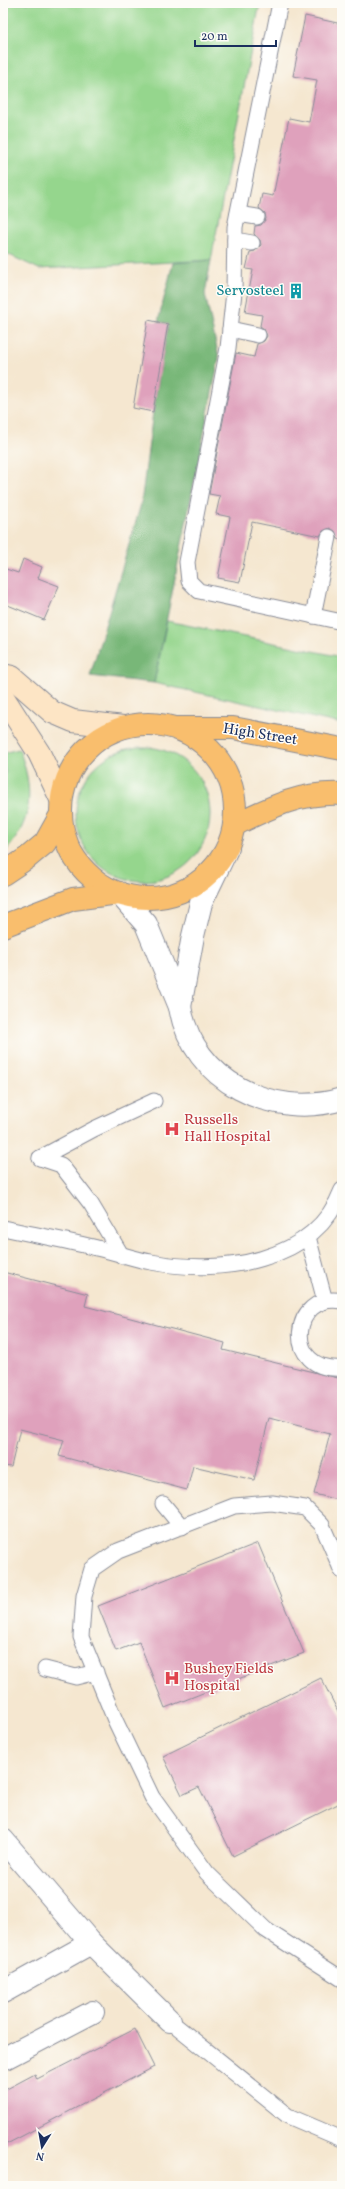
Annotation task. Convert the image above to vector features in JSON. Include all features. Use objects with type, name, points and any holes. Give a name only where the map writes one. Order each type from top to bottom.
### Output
[{"type":"main road","points":[[3,874],[27,858],[45,843],[60,808],[66,779],[76,761],[98,738],[123,726],[148,723],[177,728],[196,738],[213,753],[223,766],[230,781],[235,802],[234,825],[228,846],[209,874],[182,891],[163,897],[143,898],[120,894],[73,899],[3,926]]},
{"type":"main road","name":"High Street","points":[[177,728],[233,728],[342,749]]},
{"type":"main road","points":[[234,825],[275,805],[320,793],[342,794]]},
{"type":"main road","points":[[60,808],[67,845],[82,869],[98,883],[120,894]]},
{"type":"street","points":[[3,675],[12,677],[52,712],[67,719],[73,721],[123,726]]},
{"type":"street","points":[[3,697],[39,753],[60,808]]},
{"type":"street","points":[[180,1007],[193,936],[201,903],[228,846]]},
{"type":"street","points":[[120,894],[146,924],[180,1007],[182,1020],[188,1033],[203,1060],[219,1075],[240,1089],[260,1099],[284,1104],[310,1105],[342,1099]]},
{"type":"street","points":[[3,1840],[91,1943],[170,2021]]},
{"type":"street","points":[[3,1992],[91,1943]]},
{"type":"street","points":[[3,2059],[93,2012]]},
{"type":"lane","points":[[280,3],[238,214],[235,240],[234,292],[228,348],[187,562],[189,581],[199,592],[342,622]]},
{"type":"lane","points":[[238,214],[257,217]]},
{"type":"lane","points":[[235,240],[252,243]]},
{"type":"lane","points":[[230,329],[258,335]]},
{"type":"lane","points":[[313,616],[329,537]]},
{"type":"lane","points":[[122,1256],[91,1204],[60,1165],[40,1158],[94,1129],[154,1101]]},
{"type":"lane","points":[[3,1228],[102,1249],[122,1256],[153,1263],[202,1267],[233,1266],[282,1252],[308,1237],[336,1204],[342,1190]]},
{"type":"lane","points":[[308,1237],[325,1301]]},
{"type":"lane","points":[[342,1300],[325,1301],[314,1306],[306,1315],[301,1326],[300,1338],[303,1349],[310,1359],[320,1366],[331,1369],[342,1368]]},
{"type":"lane","points":[[342,1571],[322,1525],[305,1508],[272,1503],[234,1506],[118,1552],[92,1569],[84,1596],[82,1637],[115,1720],[152,1797],[207,1873],[266,1930],[342,1979]]},
{"type":"lane","points":[[163,1504],[182,1527]]},
{"type":"lane","points":[[45,1670],[76,1677],[96,1672]]},
{"type":"lane","points":[[170,2021],[288,2116],[342,2139]]},
{"type":"green space","points":[[3,3],[260,3],[211,260],[39,269],[3,252]]},
{"type":"green space","points":[[211,260],[205,294],[219,358],[154,683],[90,676],[141,504],[153,412],[168,324],[158,322],[173,263]]},
{"type":"green space","points":[[167,621],[342,657],[342,724],[154,683]]},
{"type":"green space","points":[[136,747],[150,747],[169,752],[191,766],[205,788],[209,801],[209,827],[205,840],[191,862],[169,876],[150,881],[136,881],[117,876],[95,862],[81,840],[76,821],[76,807],[81,788],[95,766],[117,752]]},
{"type":"green space","points":[[19,749],[27,778],[29,791],[28,804],[26,817],[21,830],[3,854],[3,775],[6,773],[3,765],[3,753]]},
{"type":"building","name":"Servosteel","points":[[305,16],[342,24],[342,540],[338,539],[335,531],[330,528],[323,531],[320,536],[252,522],[240,582],[218,578],[230,517],[216,514],[220,496],[209,494],[236,353],[254,357],[257,344],[264,341],[267,336],[264,329],[260,326],[262,315],[245,312],[253,270],[246,269],[250,252],[255,251],[261,245],[260,240],[254,234],[255,226],[261,225],[266,219],[265,213],[259,208],[262,194],[273,196],[289,118],[309,122],[317,80],[293,76]]},
{"type":"building","points":[[148,320],[168,324],[153,412],[133,408]]},
{"type":"building","points":[[23,559],[42,567],[38,578],[59,586],[44,620],[3,603],[3,568],[18,573]]},
{"type":"building","points":[[3,1272],[88,1294],[85,1306],[225,1343],[223,1350],[342,1379],[342,1501],[314,1494],[330,1434],[269,1418],[254,1480],[193,1466],[187,1490],[59,1456],[64,1440],[20,1429],[11,1467],[3,1466]]},
{"type":"building","points":[[258,1543],[304,1653],[165,1708],[139,1642],[116,1651],[98,1606]]},
{"type":"building","points":[[321,1678],[342,1719],[342,1802],[233,1856],[199,1787],[182,1795],[163,1756]]},
{"type":"building","points":[[135,2029],[154,2067],[3,2146],[3,2091],[35,2074],[37,2079]]},
{"type":"place","name":"Servosteel","points":[[296,291]]},
{"type":"place","name":"Russells Hall Hospital","points":[[172,1129]]},
{"type":"place","name":"Bushey Fields Hospital","points":[[172,1678]]}]
